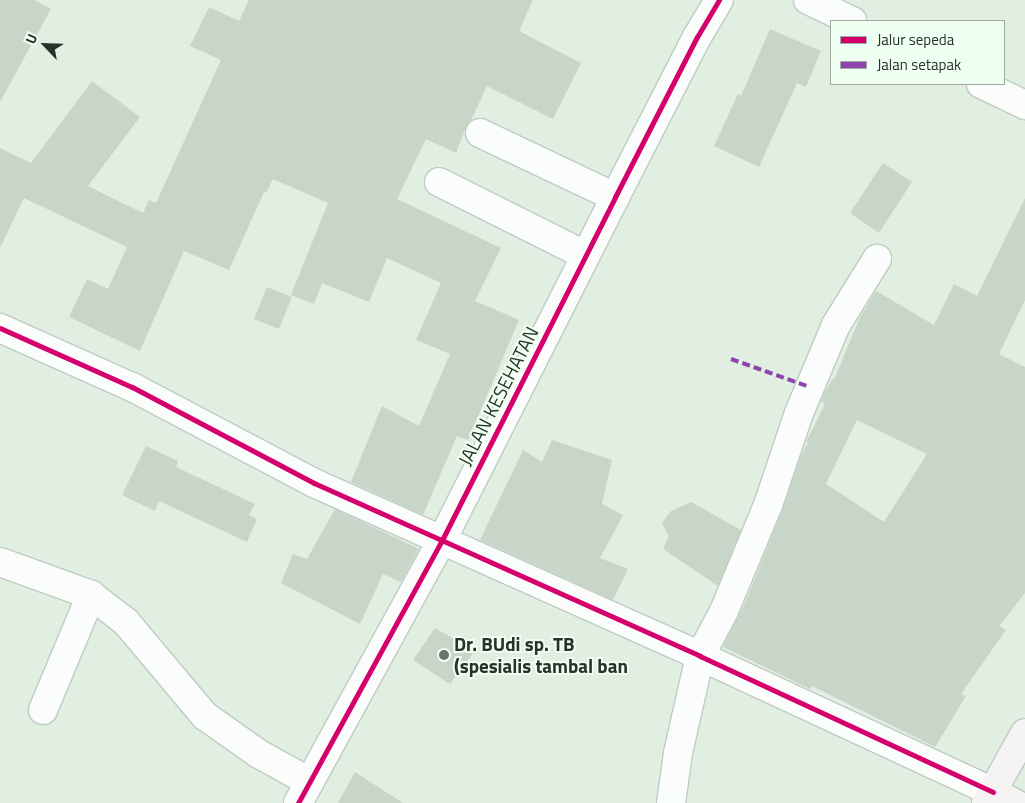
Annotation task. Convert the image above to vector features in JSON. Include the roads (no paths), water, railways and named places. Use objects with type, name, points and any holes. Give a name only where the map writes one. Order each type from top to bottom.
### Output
[{"type":"main road","points":[[998,799],[1025,733]]},
{"type":"main road","points":[[1023,803],[1025,799]]},
{"type":"street","name":"JALAN KESEHATAN","points":[[304,792],[442,542],[615,196],[697,37],[719,0]]},
{"type":"street","points":[[808,0],[850,20]]},
{"type":"street","points":[[983,85],[1025,105]]},
{"type":"street","points":[[480,133],[615,196]]},
{"type":"street","points":[[439,182],[585,255]]},
{"type":"street","points":[[671,803],[678,753],[700,656],[724,611],[768,505],[799,413],[836,325],[877,259]]},
{"type":"street","points":[[0,328],[132,386],[314,483],[700,656],[998,799]]},
{"type":"street","points":[[0,562],[91,595],[126,622],[205,716],[259,754],[304,792]]},
{"type":"street","points":[[43,710],[91,595]]},
{"type":"place","name":"Dr. BUdi sp. TB (spesialis tambal ban","points":[[444,655]]}]
